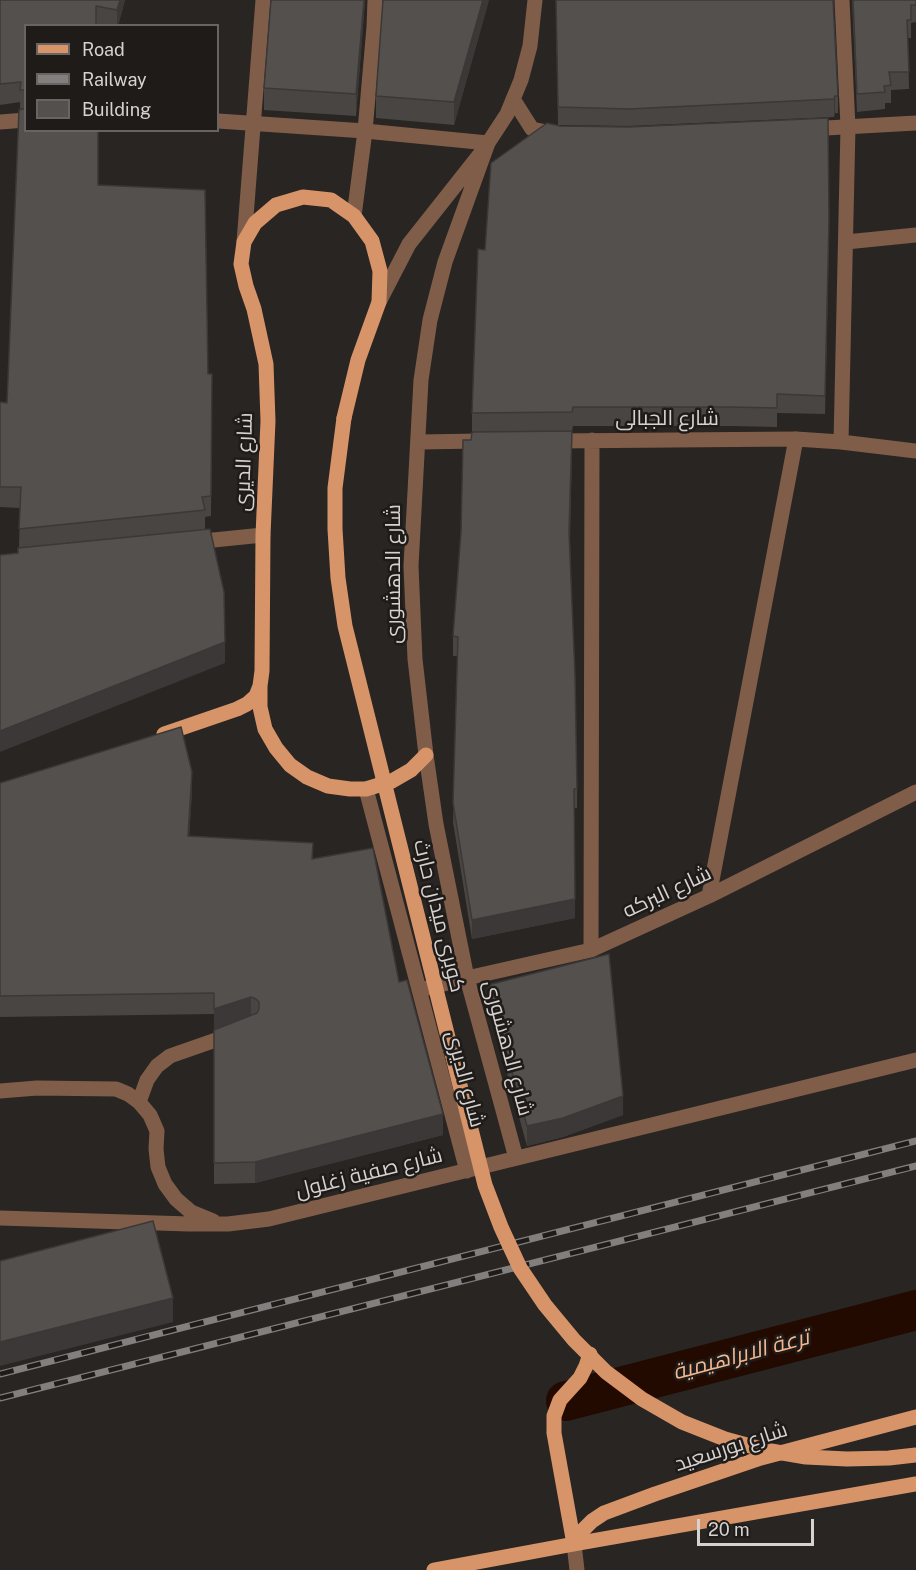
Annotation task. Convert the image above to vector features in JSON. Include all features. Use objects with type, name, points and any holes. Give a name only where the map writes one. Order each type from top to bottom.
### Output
[{"type":"main road","points":[[244,242],[255,223],[276,204],[303,197],[331,200],[354,216],[372,241],[380,271],[379,302]]},
{"type":"main road","name":"شارع الديرى","points":[[244,242],[241,264],[266,363],[268,421],[263,535],[260,707],[265,729],[276,748],[290,765],[328,786],[366,789]]},
{"type":"main road","name":"كوبرى ميدان حارث","points":[[379,302],[358,360],[344,418],[335,488],[338,578],[345,626],[485,1185],[520,1268],[545,1305],[574,1340],[606,1372],[642,1399],[682,1422],[735,1442],[806,1457],[847,1459],[916,1455]]},
{"type":"main road","points":[[146,741],[237,709],[256,696],[260,686]]},
{"type":"main road","points":[[366,789],[392,781],[411,770],[426,755]]},
{"type":"main road","points":[[574,1544],[554,1433],[554,1416],[560,1400],[580,1378],[590,1354]]},
{"type":"main road","name":"شارع بورسعيد","points":[[574,1544],[586,1526],[604,1514],[656,1494],[761,1458],[916,1417]]},
{"type":"main road","points":[[434,1570],[916,1484]]},
{"type":"street","name":"شارع الديرى","points":[[244,242],[263,0]]},
{"type":"street","points":[[354,216],[365,131],[375,0]]},
{"type":"street","name":"شارع الدهشورى","points":[[516,1158],[467,978],[436,824],[415,659],[411,566],[421,380],[430,320],[445,261],[488,143],[507,114],[521,80],[530,46],[535,0]]},
{"type":"street","points":[[841,442],[848,127],[842,0]]},
{"type":"street","points":[[513,99],[532,129],[571,135]]},
{"type":"street","points":[[0,133],[0,122],[24,120]]},
{"type":"street","points":[[219,121],[365,131],[488,143]]},
{"type":"street","points":[[791,129],[916,123]]},
{"type":"street","name":"كوبرى ميدان حارث","points":[[379,302],[409,244],[488,143]]},
{"type":"street","points":[[846,242],[916,235]]},
{"type":"street","points":[[709,896],[796,439]]},
{"type":"street","name":"شارع الجبالى","points":[[534,441],[796,439],[916,451]]},
{"type":"street","points":[[591,950],[592,440]]},
{"type":"street","points":[[418,442],[499,441]]},
{"type":"street","points":[[179,543],[263,535]]},
{"type":"street","name":"شارع الديرى","points":[[366,789],[467,1171]]},
{"type":"street","name":"شارع البركه","points":[[420,990],[591,950],[709,896],[916,792]]},
{"type":"street","points":[[140,1102],[147,1080],[157,1066],[170,1056],[250,1027]]},
{"type":"street","name":"شارع صفية زغلول","points":[[0,1218],[228,1224],[269,1219],[916,1060]]},
{"type":"street","points":[[0,1091],[37,1088],[116,1089],[128,1094],[140,1102],[150,1115],[157,1131],[158,1167],[165,1184],[176,1199],[191,1212],[209,1220],[228,1224]]},
{"type":"street","points":[[574,1544],[578,1570]]},
{"type":"building","points":[[0,0],[120,0],[117,10],[96,6],[96,24],[24,24],[24,90],[20,90],[21,82],[0,84]]},
{"type":"building","points":[[271,0],[364,0],[356,94],[264,88]]},
{"type":"building","points":[[383,0],[483,0],[454,102],[376,96]]},
{"type":"building","points":[[556,0],[833,0],[838,96],[834,99],[629,109],[558,107]]},
{"type":"building","points":[[853,0],[916,0],[916,5],[911,5],[911,20],[907,20],[909,72],[889,72],[891,85],[884,86],[885,92],[857,94]]},
{"type":"building","points":[[24,109],[24,132],[98,132],[98,185],[205,190],[208,374],[212,374],[211,496],[202,497],[205,510],[19,529],[21,487],[0,487],[0,402],[7,403],[19,110]]},
{"type":"building","points":[[828,118],[829,219],[825,396],[777,394],[777,408],[573,407],[572,412],[472,413],[478,249],[485,250],[491,163],[547,123],[560,126],[629,127]]},
{"type":"building","points":[[572,431],[569,532],[577,789],[574,789],[575,899],[472,920],[453,803],[458,637],[453,636],[461,532],[463,440],[471,440],[472,432]]},
{"type":"building","points":[[210,529],[224,592],[225,642],[0,731],[0,555],[18,553],[18,548]]},
{"type":"building","points":[[181,727],[192,772],[188,836],[313,843],[312,859],[373,848],[399,982],[407,980],[443,1114],[255,1162],[214,1163],[214,1030],[257,1013],[259,1002],[256,999],[251,997],[214,1009],[214,993],[0,996],[0,783]]},
{"type":"building","points":[[609,954],[623,1096],[563,1118],[527,1126],[488,985]]},
{"type":"building","points":[[153,1221],[173,1298],[0,1342],[0,1261]]},
{"type":"waterway","name":"ترعة الابراهيمية","points":[[566,1401],[916,1310]]},
{"type":"railway","points":[[0,1374],[916,1141]]},
{"type":"railway","points":[[0,1398],[916,1166]]}]
